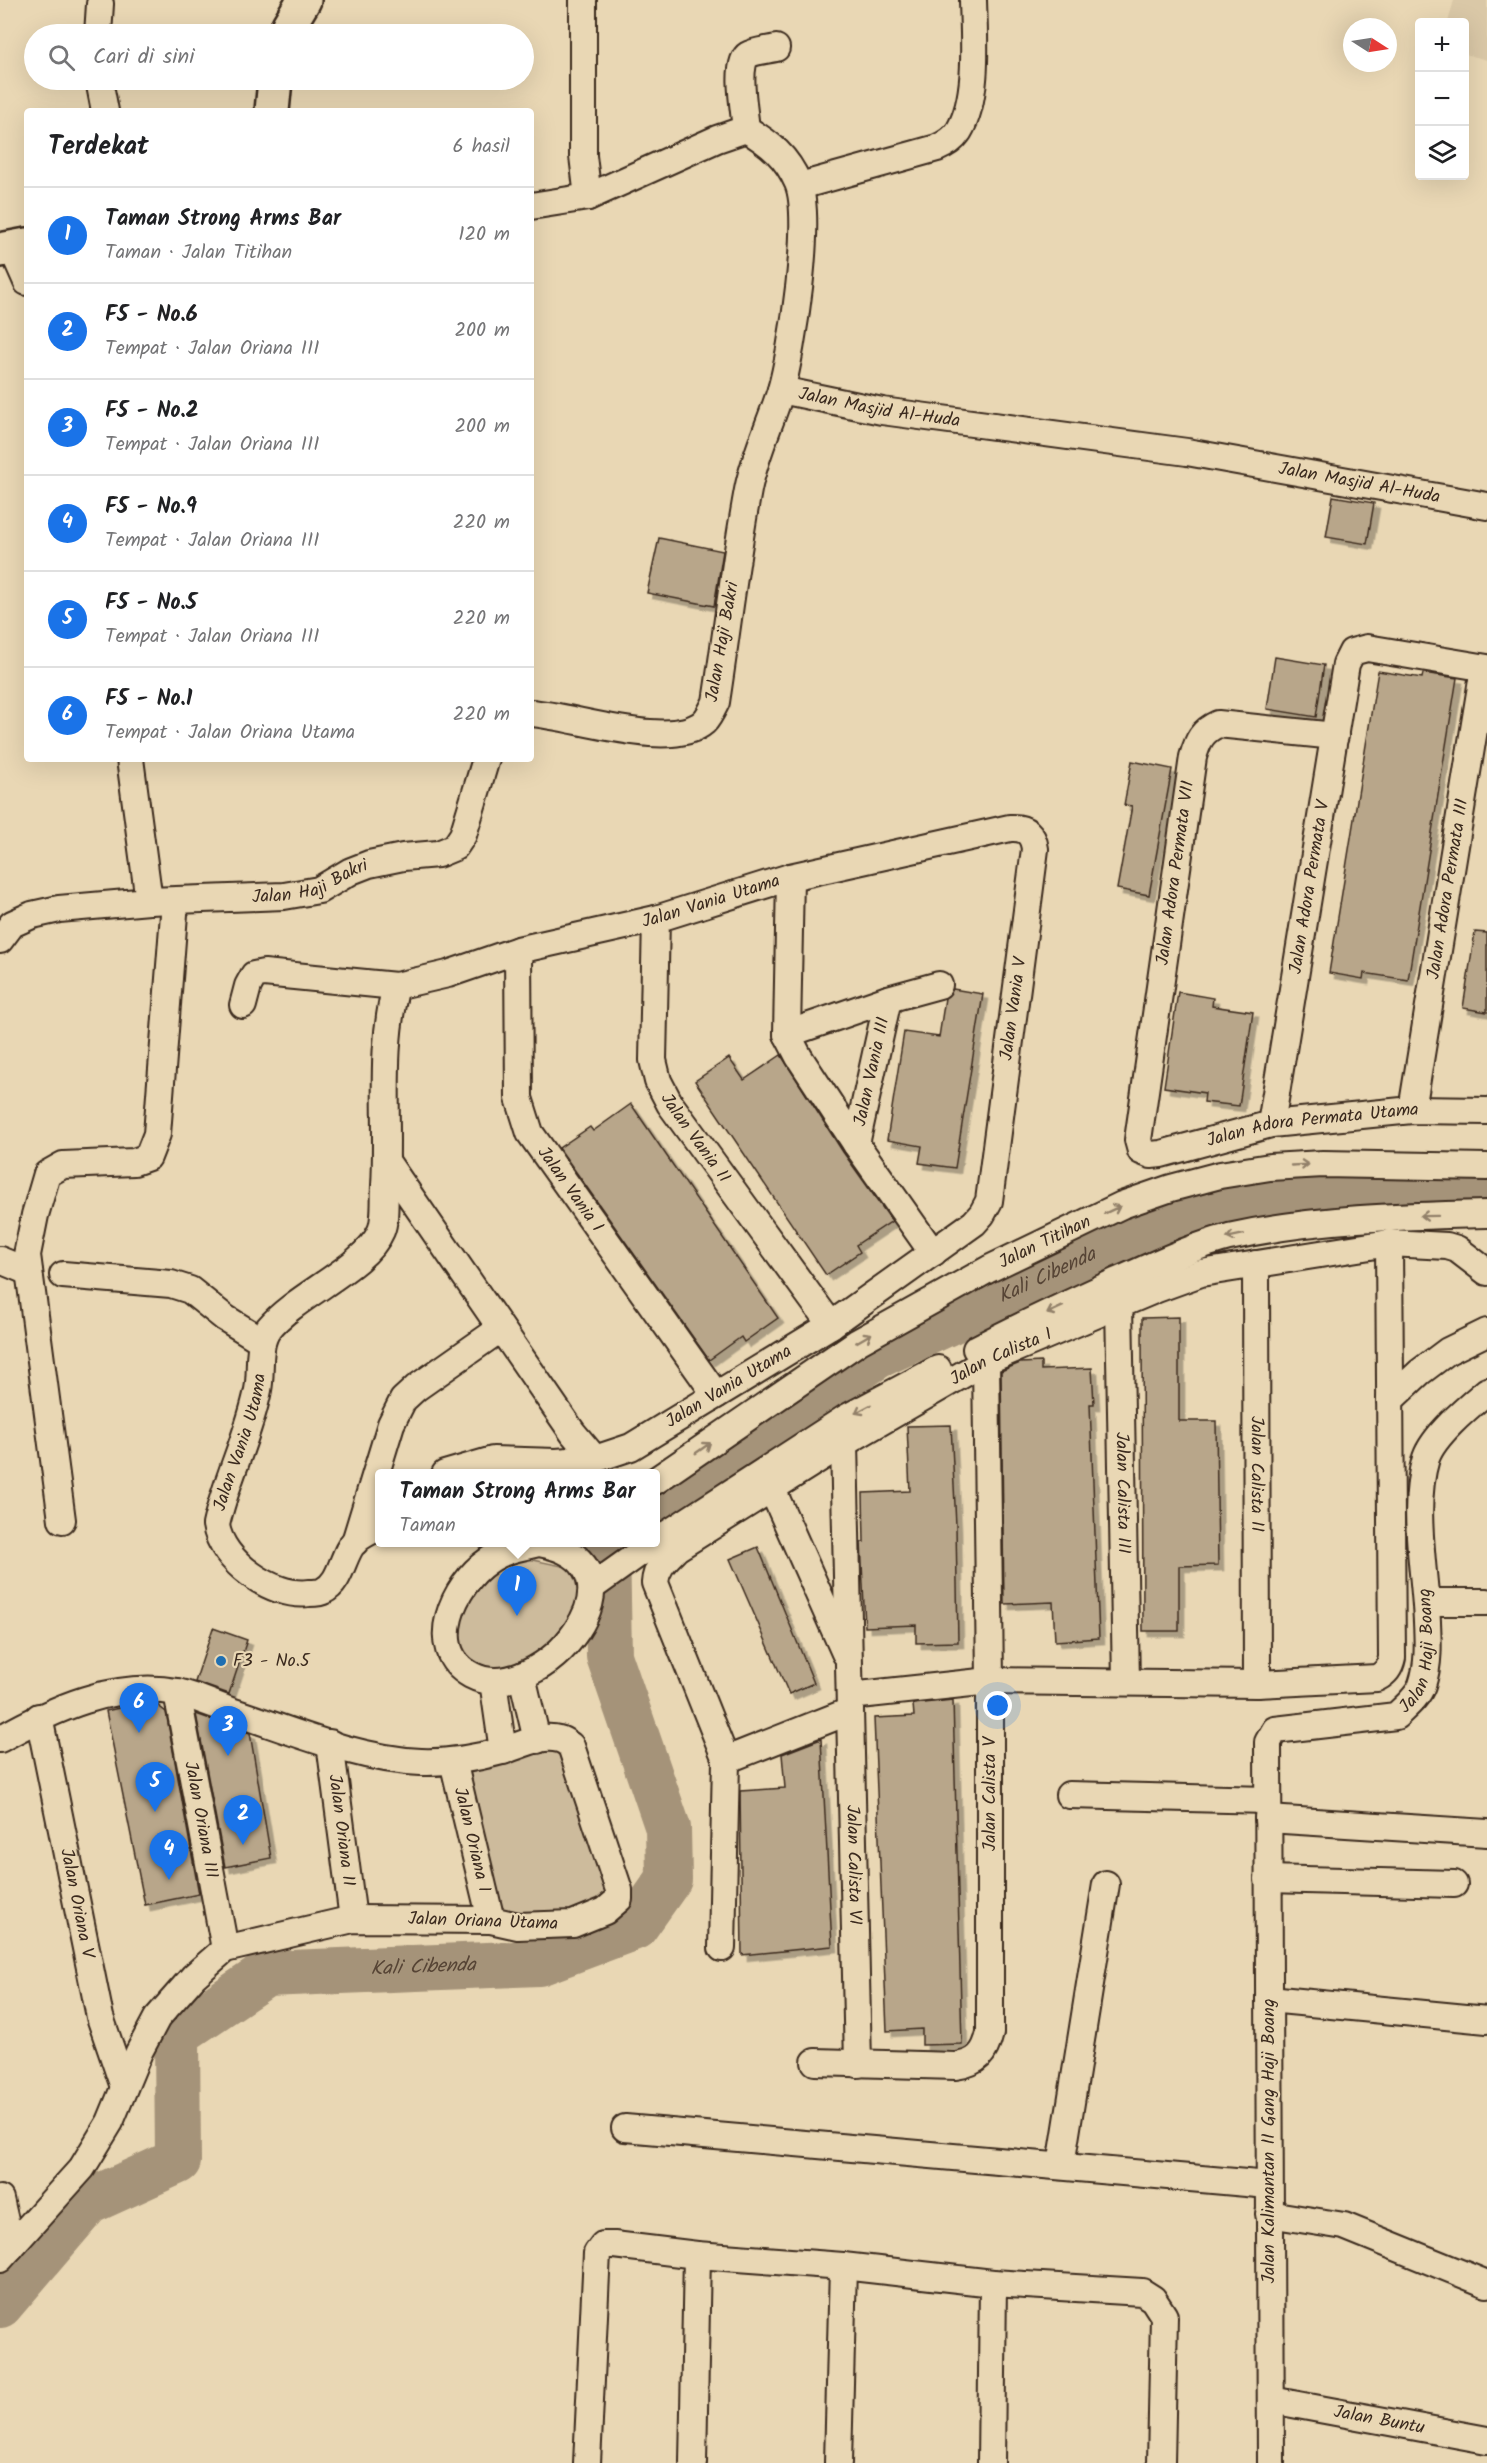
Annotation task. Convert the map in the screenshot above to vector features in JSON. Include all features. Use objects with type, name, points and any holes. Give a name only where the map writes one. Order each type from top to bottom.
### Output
[{"type":"street","points":[[290,24],[304,0]]},
{"type":"street","points":[[583,0],[583,156],[588,197]]},
{"type":"street","points":[[800,186],[937,148],[951,141],[965,117],[970,98],[974,41],[973,0]]},
{"type":"street","points":[[99,24],[100,4]]},
{"type":"street","points":[[534,206],[588,197],[717,139],[746,129],[742,62],[747,55],[776,48]]},
{"type":"street","points":[[101,90],[104,108]]},
{"type":"street","points":[[272,108],[273,90]]},
{"type":"street","name":"Jalan Masjid Al-Huda","points":[[746,129],[771,144],[787,162],[800,186],[803,218],[802,257],[794,323],[781,390],[882,411],[1187,452],[1487,506]]},
{"type":"street","points":[[13,248],[24,275]]},
{"type":"street","name":"Jalan Haji Bakri","points":[[534,714],[652,734],[673,734],[691,730],[706,721],[716,702],[748,489],[759,446],[781,390]]},
{"type":"street","name":"Jalan Adora Permata V","points":[[1271,1124],[1346,664],[1352,652],[1367,648],[1485,668]]},
{"type":"street","name":"Jalan Adora Permata III","points":[[1412,1110],[1485,668]]},
{"type":"street","name":"Jalan Adora Permata VII","points":[[1141,1150],[1138,1140],[1193,757],[1197,744],[1207,728],[1218,724],[1335,736]]},
{"type":"street","points":[[130,762],[149,900]]},
{"type":"street","name":"Jalan Haji Bakri","points":[[175,901],[284,896],[319,890],[351,871],[369,864],[403,857],[438,854],[455,847],[463,835],[485,762]]},
{"type":"street","name":"Jalan Vania Utama","points":[[243,1005],[248,986],[254,975],[264,973],[396,986],[448,974],[518,950],[656,918],[790,877],[1010,828],[1019,827],[1027,831]]},
{"type":"street","name":"Jalan Vania V","points":[[990,1190],[1035,849],[1034,838],[1027,831]]},
{"type":"street","name":"Jalan Vania III","points":[[790,877],[787,1034],[799,1057],[856,1144],[933,1253]]},
{"type":"street","points":[[0,940],[12,924],[32,915],[59,909],[149,900],[175,901],[157,1134],[148,1157],[134,1162],[63,1165],[46,1174],[27,1255],[62,1520]]},
{"type":"street","name":"Jalan Vania II","points":[[656,918],[653,1060],[658,1081],[670,1104],[831,1325]]},
{"type":"street","name":"Jalan Vania I","points":[[518,950],[519,1098],[530,1133],[716,1395]]},
{"type":"street","name":"Jalan Vania III","points":[[787,1034],[888,999],[939,985]]},
{"type":"street","points":[[382,1229],[386,1161],[386,1051],[389,1012],[396,986]]},
{"type":"street","name":"Jalan Vania III","points":[[856,1144],[888,999]]},
{"type":"street","name":"Jalan Adora Permata Utama","points":[[1141,1150],[1151,1155],[1161,1154],[1271,1124],[1412,1110],[1487,1111]]},
{"type":"street","points":[[386,1161],[500,1329],[594,1459]]},
{"type":"street","name":"Jalan Titihan","points":[[660,1478],[858,1341],[989,1269],[1122,1205],[1181,1185],[1220,1175],[1270,1167],[1323,1164],[1487,1167]]},
{"type":"street","name":"Jalan Vania Utama","points":[[488,1467],[594,1459],[631,1447],[831,1325],[933,1253],[974,1223],[987,1206],[990,1190]]},
{"type":"street","points":[[63,1275],[171,1284],[190,1290],[225,1318],[261,1341],[267,1330],[279,1318],[360,1257],[373,1245],[382,1229],[414,1204]]},
{"type":"street","points":[[660,1539],[846,1418],[1017,1327],[1171,1257],[1227,1238],[1288,1225],[1396,1216],[1487,1214]]},
{"type":"street","points":[[722,1948],[726,1760],[850,1703],[990,1681],[1257,1683],[1377,1678],[1384,1674],[1390,1667],[1392,1658],[1389,1244]]},
{"type":"street","name":"Jalan Calista I","points":[[726,1760],[655,1583],[656,1572],[677,1548],[844,1443],[986,1361],[1119,1304],[1201,1273],[1389,1244],[1447,1246],[1457,1249],[1487,1272]]},
{"type":"street","points":[[0,1260],[29,1272]]},
{"type":"street","name":"Jalan Calista II","points":[[1256,1264],[1257,1683]]},
{"type":"street","name":"Jalan Calista III","points":[[1119,1304],[1126,1682]]},
{"type":"street","name":"Jalan Vania Utama","points":[[377,1469],[391,1424],[403,1400],[432,1376],[500,1329]]},
{"type":"street","points":[[1390,1400],[1420,1372],[1448,1351],[1487,1332]]},
{"type":"street","name":"Jalan Vania Utama","points":[[261,1341],[258,1391],[216,1525],[218,1536],[247,1572],[269,1587],[285,1592],[304,1594],[324,1592],[337,1577],[355,1542],[375,1476]]},
{"type":"street","name":"Jalan Calista V","points":[[815,2062],[956,2066],[968,2064],[980,2057],[987,2047],[990,2033],[990,1681],[986,1361]]},
{"type":"street","name":"Jalan Haji Boang","points":[[1268,1810],[1268,1742],[1275,1730],[1396,1716],[1421,1687],[1428,1657],[1420,1526],[1421,1492],[1427,1457],[1443,1433],[1462,1412],[1487,1391]]},
{"type":"street","name":"Jalan Calista VI","points":[[844,1443],[858,2064]]},
{"type":"street","name":"Jalan Calista VI","points":[[772,1489],[849,1664]]},
{"type":"street","points":[[355,1542],[375,1530]]},
{"type":"street","points":[[505,1547],[482,1552],[456,1597],[448,1619],[447,1636],[450,1650],[457,1664],[470,1674],[493,1681],[522,1676],[542,1665],[560,1651],[577,1632],[587,1613],[592,1587],[582,1562],[565,1547]]},
{"type":"street","points":[[592,1587],[648,1547]]},
{"type":"street","points":[[1426,1602],[1487,1602]]},
{"type":"street","points":[[522,1676],[537,1740]]},
{"type":"street","points":[[493,1681],[503,1751]]},
{"type":"street","name":"Jalan Oriana Utama","points":[[0,1738],[39,1717],[84,1699],[132,1690],[177,1692],[330,1743],[375,1755],[421,1762],[453,1761],[503,1751],[537,1740],[560,1739],[571,1746],[619,1890],[619,1899],[605,1911],[573,1924],[518,1926],[491,1920],[352,1919],[225,1949],[194,1976],[157,2019],[110,2122],[82,2168],[6,2253]]},
{"type":"street","name":"Jalan Oriana III","points":[[177,1692],[225,1949]]},
{"type":"street","name":"Jalan Oriana V","points":[[39,1717],[99,2017],[124,2087]]},
{"type":"street","name":"Jalan Oriana II","points":[[330,1743],[352,1919]]},
{"type":"street","name":"Jalan Oriana I","points":[[453,1761],[491,1920]]},
{"type":"street","points":[[1069,1795],[1268,1810],[1487,1833]]},
{"type":"street","name":"Jalan Kalimantan II Gang Haji Boang","points":[[1268,1810],[1271,2463]]},
{"type":"street","points":[[1268,1879],[1454,1884]]},
{"type":"street","points":[[1061,2165],[1106,1884]]},
{"type":"street","points":[[1269,1999],[1487,2020]]},
{"type":"street","points":[[625,2128],[1269,2184]]},
{"type":"street","points":[[0,2199],[6,2253]]},
{"type":"street","points":[[1269,2214],[1344,2226],[1487,2284]]},
{"type":"street","points":[[587,2463],[597,2253],[603,2245],[843,2266],[993,2283],[1142,2292],[1153,2299],[1164,2316],[1161,2463]]},
{"type":"street","points":[[693,2463],[698,2255]]},
{"type":"street","points":[[838,2463],[843,2266]]},
{"type":"street","points":[[991,2463],[993,2283]]},
{"type":"street","name":"Jalan Buntu","points":[[1271,2400],[1487,2440]]},
{"type":"shaded area","points":[[1454,0],[1487,0],[1487,60],[1469,55],[1469,18],[1449,18]]},
{"type":"shaded area","points":[[500,1553],[586,1571],[587,1613],[522,1676],[457,1663],[456,1597]]},
{"type":"shaded area","points":[[557,1744],[616,1898],[571,1920],[494,1916],[459,1764]]},
{"type":"building","points":[[1333,496],[1374,503],[1367,544],[1326,537]]},
{"type":"building","points":[[659,538],[723,551],[714,606],[647,593]]},
{"type":"building","points":[[1275,657],[1324,665],[1316,717],[1267,709]]},
{"type":"building","points":[[1378,671],[1422,678],[1423,673],[1457,678],[1408,980],[1364,973],[1363,979],[1329,973]]},
{"type":"building","points":[[1132,761],[1172,769],[1149,895],[1117,889],[1132,806],[1124,805]]},
{"type":"building","points":[[1475,932],[1487,933],[1487,1012],[1463,1008]]},
{"type":"building","points":[[953,989],[983,994],[955,1168],[919,1163],[922,1146],[887,1140],[904,1032],[939,1037],[945,998]]},
{"type":"building","points":[[1178,992],[1213,998],[1212,1006],[1253,1012],[1239,1106],[1204,1102],[1205,1093],[1164,1087]]},
{"type":"building","points":[[781,1055],[843,1152],[892,1221],[856,1245],[860,1252],[826,1275],[695,1081],[729,1058],[744,1080]]},
{"type":"building","points":[[631,1104],[778,1318],[744,1342],[741,1337],[709,1360],[559,1148],[590,1127],[593,1131]]},
{"type":"building","points":[[1179,1317],[1179,1421],[1216,1421],[1218,1565],[1179,1566],[1179,1631],[1143,1631],[1142,1318]]},
{"type":"building","points":[[1041,1362],[1041,1370],[1092,1368],[1094,1404],[1090,1404],[1099,1638],[1055,1641],[1053,1602],[1004,1604],[1001,1371],[1020,1363]]},
{"type":"building","points":[[951,1425],[958,1642],[916,1643],[916,1625],[865,1627],[861,1542],[864,1542],[863,1493],[910,1491],[907,1426]]},
{"type":"building","points":[[758,1547],[814,1683],[789,1694],[730,1559]]},
{"type":"building","name":"F3 - No.5","points":[[213,1628],[247,1640],[229,1694],[195,1682]]},
{"type":"building","points":[[953,1700],[962,2044],[922,2045],[922,2029],[887,2031],[874,1718],[914,1716],[913,1704]]},
{"type":"building","points":[[132,1705],[157,1705],[166,1712],[199,1894],[145,1905],[106,1711]]},
{"type":"building","points":[[196,1714],[250,1733],[271,1858],[225,1867]]},
{"type":"building","points":[[821,1739],[832,1946],[742,1955],[740,1791],[785,1788],[782,1754]]},
{"type":"waterway","name":"Kali Cibenda","points":[[660,1503],[877,1356],[1184,1212],[1317,1185],[1487,1191]]},
{"type":"waterway","name":"Kali Cibenda","points":[[0,2305],[88,2202],[178,2161],[177,2034],[266,1974],[539,1963],[635,1927],[669,1879],[668,1828],[609,1656],[607,1547]]},
{"type":"place","name":"Taman Strong Arms Bar","points":[[517,1616]]},
{"type":"place","name":"F3 - No.5","points":[[221,1661]]},
{"type":"place","name":"F5 - No.1","points":[[139,1733]]},
{"type":"place","name":"F5 - No.2","points":[[228,1756]]},
{"type":"place","name":"F5 - No.5","points":[[155,1812]]},
{"type":"place","name":"F5 - No.6","points":[[243,1845]]},
{"type":"place","name":"F5 - No.9","points":[[169,1880]]}]
